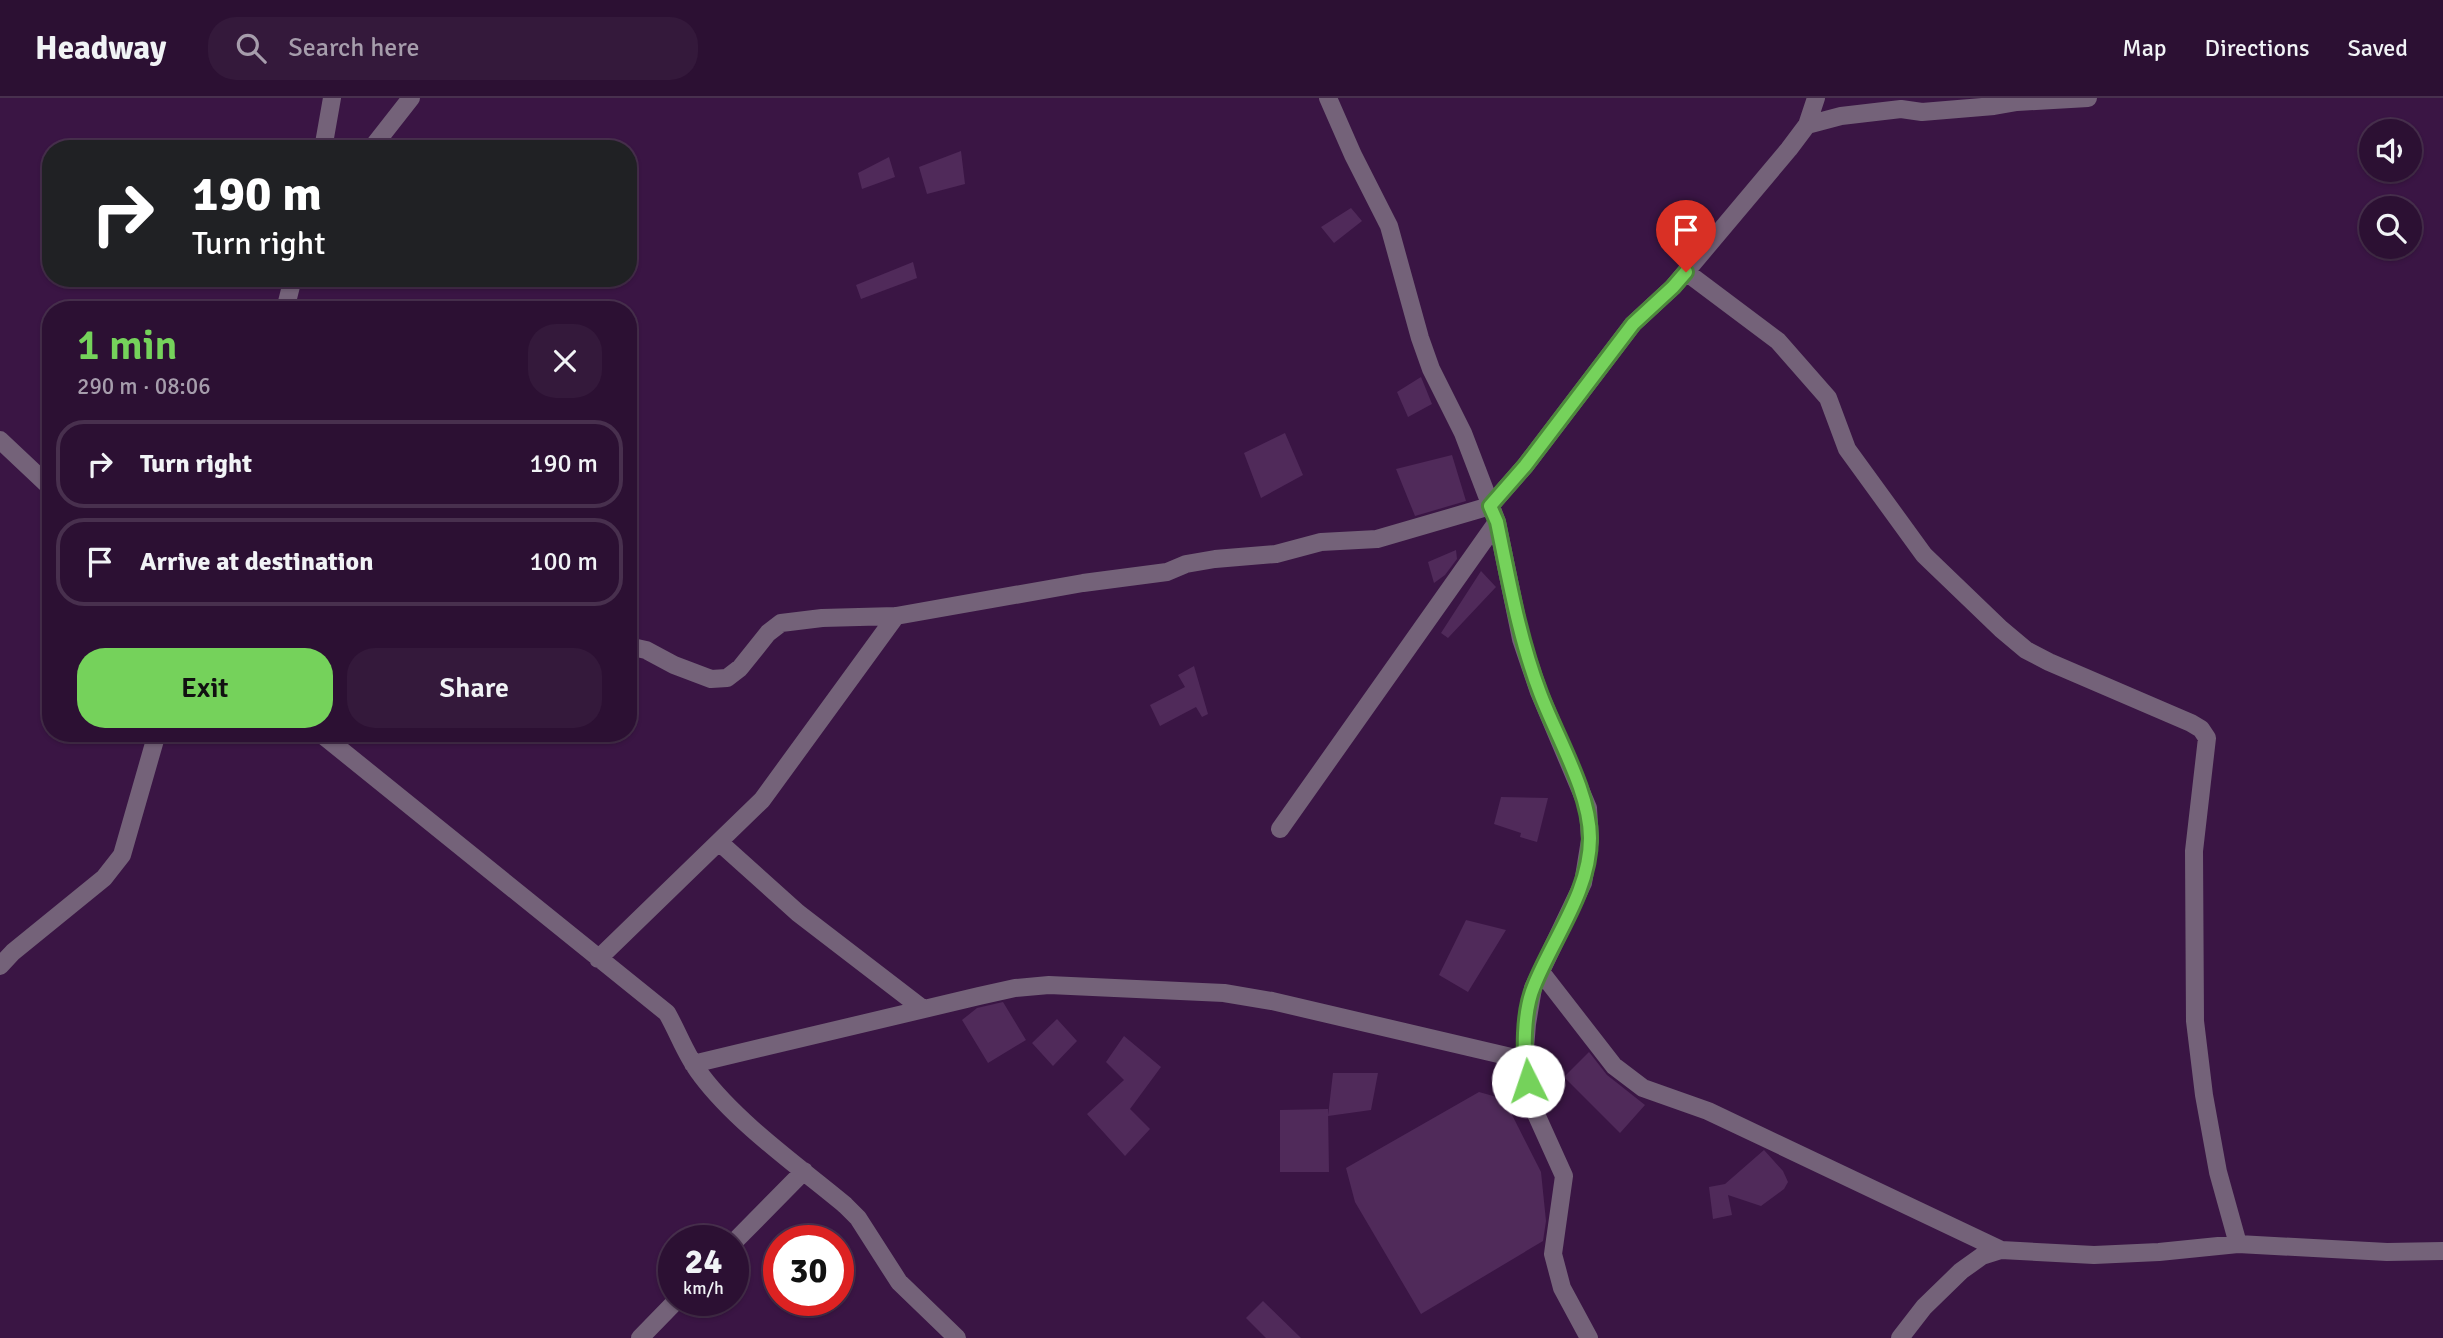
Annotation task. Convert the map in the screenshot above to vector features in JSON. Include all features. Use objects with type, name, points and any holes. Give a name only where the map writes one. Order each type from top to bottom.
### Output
[{"type":"street","points":[[325,140],[332,98]]},
{"type":"street","points":[[378,140],[411,98]]},
{"type":"street","points":[[1328,98],[1389,226],[1431,369],[1462,433],[1494,514],[1521,639],[1539,692],[1588,808],[1590,840],[1583,883],[1533,988],[1524,1060],[1531,1102],[1564,1176],[1553,1254],[1562,1288],[1589,1338]]},
{"type":"street","points":[[1280,829],[1525,466],[1633,324],[1673,287],[1790,149],[1807,125],[1816,98]]},
{"type":"street","points":[[1807,125],[1841,116],[1901,109],[1922,112],[2088,98]]},
{"type":"street","points":[[1686,272],[1778,341],[1819,387],[1828,398],[1847,449],[1862,472],[1924,555],[1983,613],[2026,650],[2104,687],[2191,723],[2201,729],[2207,738],[2194,851],[2195,1021],[2204,1095],[2218,1172],[2238,1244]]},
{"type":"street","points":[[0,440],[42,480]]},
{"type":"street","points":[[637,648],[711,679],[727,678],[740,668],[768,633],[781,624],[822,618],[896,616],[1083,583],[1167,572],[1186,564],[1276,554],[1321,542],[1377,539],[1494,514]]},
{"type":"street","points":[[598,959],[762,800],[896,616]]},
{"type":"street","points":[[0,966],[13,952],[104,878],[122,855],[154,742]]},
{"type":"street","points":[[331,742],[667,1013],[702,1077],[746,1122],[858,1218],[899,1282],[957,1338]]},
{"type":"street","points":[[719,842],[798,914],[923,1009]]},
{"type":"street","points":[[1541,972],[1614,1066],[1643,1088],[1708,1111],[2001,1250]]},
{"type":"street","points":[[693,1064],[1015,988],[1049,985],[1224,993],[1272,1001],[1524,1060]]},
{"type":"street","points":[[749,1227],[804,1171]]},
{"type":"street","points":[[1900,1338],[1924,1307],[1961,1271],[1982,1256],[2001,1250],[2094,1255],[2238,1244],[2387,1252],[2443,1251]]},
{"type":"street","points":[[640,1338],[661,1316]]},
{"type":"building","points":[[961,151],[965,184],[927,194],[919,167]]},
{"type":"building","points":[[889,157],[895,177],[862,189],[858,173]]},
{"type":"building","points":[[1351,208],[1362,221],[1334,243],[1321,227]]},
{"type":"building","points":[[913,262],[917,278],[861,299],[856,285]]},
{"type":"building","points":[[1421,377],[1432,404],[1408,417],[1397,392]]},
{"type":"building","points":[[1285,433],[1303,475],[1261,498],[1244,453]]},
{"type":"building","points":[[1452,455],[1466,501],[1415,516],[1396,469]]},
{"type":"building","points":[[1456,550],[1457,559],[1445,575],[1434,583],[1428,562]]},
{"type":"building","points":[[1481,571],[1496,587],[1448,638],[1441,633]]},
{"type":"building","points":[[1194,666],[1208,714],[1202,717],[1196,707],[1160,726],[1150,705],[1185,687],[1178,675]]},
{"type":"building","points":[[1501,797],[1548,798],[1537,842],[1520,837],[1521,833],[1494,824]]},
{"type":"building","points":[[1466,920],[1506,930],[1468,992],[1439,975]]},
{"type":"building","points":[[1003,1002],[1026,1040],[988,1063],[962,1020],[977,1008]]},
{"type":"building","points":[[1057,1019],[1077,1041],[1053,1066],[1032,1043]]},
{"type":"building","points":[[1124,1036],[1161,1067],[1130,1109],[1150,1129],[1125,1156],[1087,1114],[1124,1080],[1106,1062]]},
{"type":"building","points":[[1589,1052],[1607,1075],[1645,1105],[1620,1133],[1564,1077]]},
{"type":"building","points":[[1333,1073],[1378,1073],[1371,1110],[1328,1116]]},
{"type":"building","points":[[1479,1092],[1504,1099],[1541,1172],[1546,1221],[1543,1241],[1421,1314],[1355,1202],[1346,1168]]},
{"type":"building","points":[[1328,1109],[1329,1172],[1280,1172],[1280,1110]]},
{"type":"building","points":[[1764,1150],[1783,1171],[1788,1182],[1784,1189],[1761,1206],[1728,1195],[1732,1215],[1713,1219],[1709,1187],[1725,1184]]},
{"type":"building","points":[[1263,1301],[1301,1338],[1266,1338],[1246,1318]]},
{"type":"route","points":[[1528,1081],[1524,1060],[1533,988],[1583,883],[1590,840],[1588,808],[1539,692],[1521,639],[1497,522],[1490,506],[1525,466],[1633,324],[1686,272]]}]
